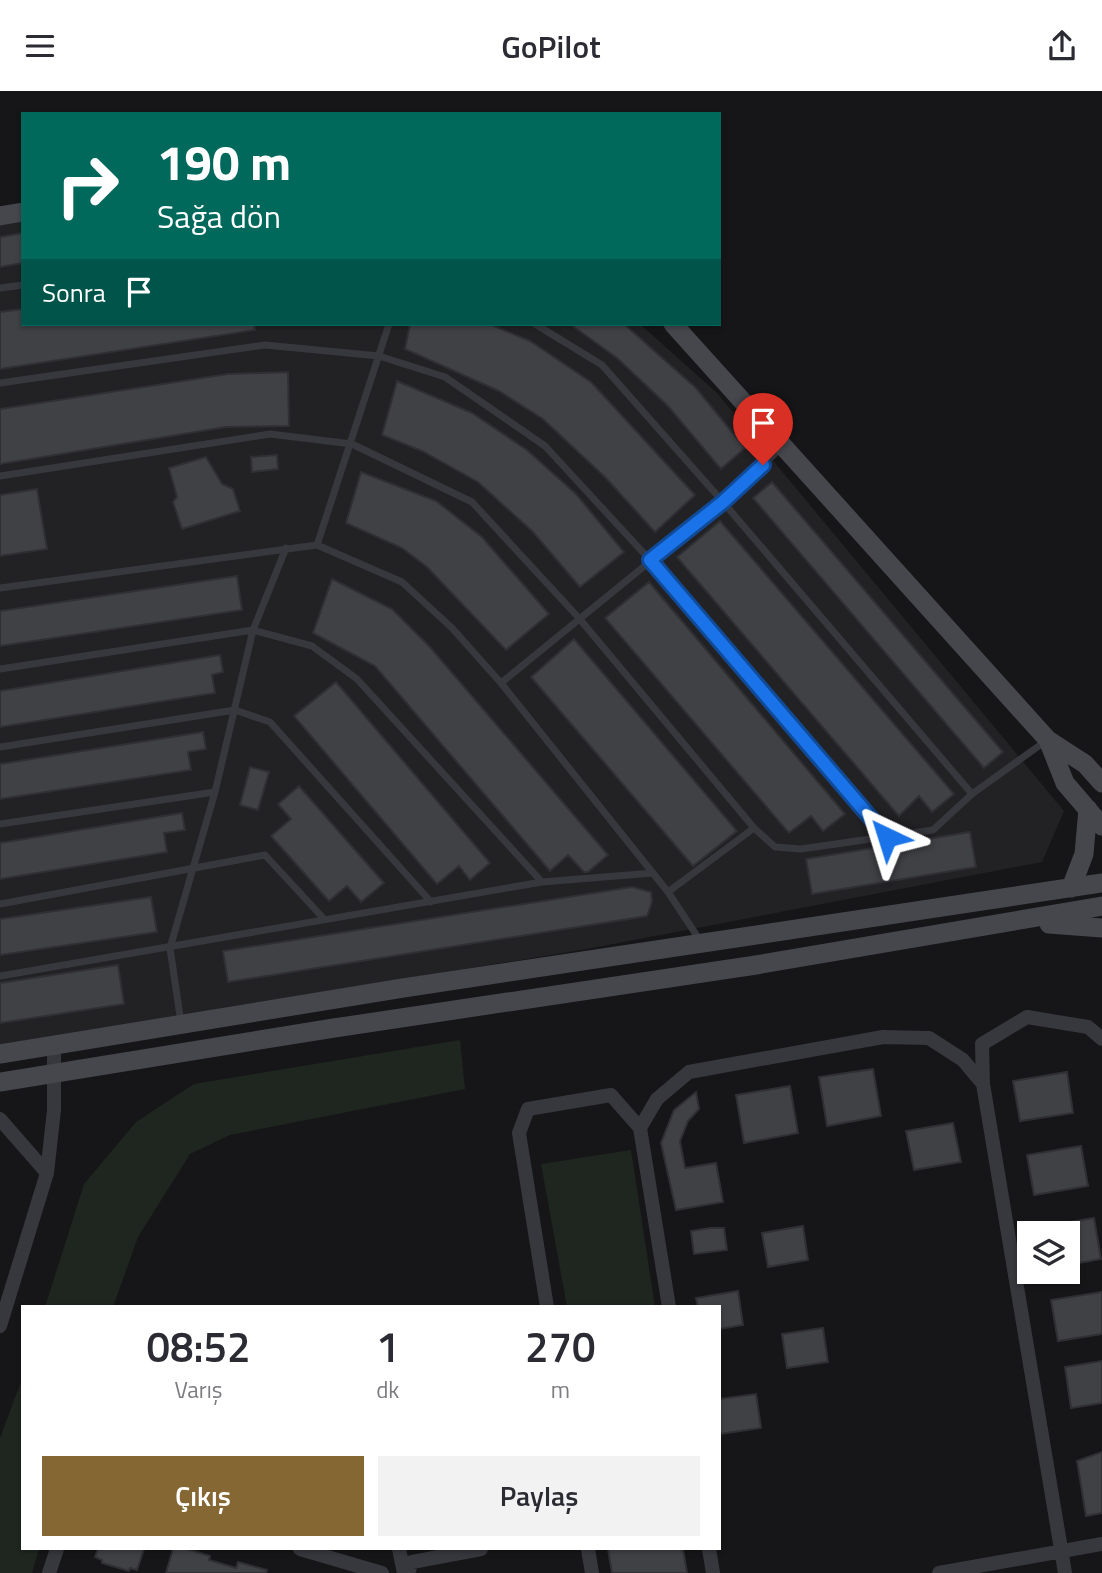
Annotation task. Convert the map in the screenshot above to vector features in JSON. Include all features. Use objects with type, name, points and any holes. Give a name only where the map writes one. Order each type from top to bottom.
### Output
[{"type":"street","points":[[0,216],[21,212]]},
{"type":"street","points":[[675,326],[1048,740],[1085,764],[1102,783]]},
{"type":"street","points":[[1048,740],[1065,783],[1102,826]]},
{"type":"street","points":[[1071,888],[1084,854],[1088,809]]},
{"type":"street","points":[[0,1054],[1102,883]]},
{"type":"street","points":[[0,1082],[756,965],[1102,906]]},
{"type":"street","points":[[982,926],[1075,924],[1102,928]]},
{"type":"street","points":[[1065,1573],[983,1084],[982,1044],[1027,1017],[1088,1027],[1102,1039]]},
{"type":"street","points":[[640,1128],[657,1099],[689,1072],[883,1037],[929,1038],[963,1061],[983,1084]]},
{"type":"street","points":[[0,1326],[47,1173],[54,1046]]},
{"type":"street","points":[[547,1305],[519,1133],[528,1108],[611,1095],[640,1128],[669,1305]]},
{"type":"street","points":[[0,1119],[47,1173]]},
{"type":"street","points":[[939,1573],[1102,1544]]},
{"type":"street","points":[[49,1573],[57,1550]]},
{"type":"street","points":[[303,1550],[382,1573]]},
{"type":"street","points":[[399,1550],[406,1573]]},
{"type":"street","points":[[406,1573],[412,1562],[429,1554],[471,1550]]},
{"type":"street","points":[[588,1550],[592,1573]]},
{"type":"street","points":[[709,1550],[713,1573]]},
{"type":"lane","points":[[0,288],[21,285]]},
{"type":"lane","points":[[317,545],[352,445],[388,326]]},
{"type":"lane","points":[[538,326],[601,365],[723,502],[972,795]]},
{"type":"lane","points":[[0,383],[265,345],[379,356],[445,377],[545,446],[650,560],[887,837]]},
{"type":"lane","points":[[0,476],[270,434],[352,445],[471,502],[578,617],[754,828],[775,847],[801,849],[933,830],[972,795],[1048,740]]},
{"type":"lane","points":[[500,683],[723,502],[783,446]]},
{"type":"lane","points":[[0,588],[317,545],[402,582],[452,628],[500,683],[668,892],[702,943]]},
{"type":"lane","points":[[181,1025],[170,948],[215,792],[253,630],[286,548]]},
{"type":"lane","points":[[0,669],[253,630],[312,646],[357,679],[542,883]]},
{"type":"lane","points":[[0,747],[235,710],[270,722],[431,902]]},
{"type":"lane","points":[[0,824],[215,792]]},
{"type":"lane","points":[[668,892],[754,828]]},
{"type":"lane","points":[[0,904],[265,855],[324,919]]},
{"type":"lane","points":[[0,976],[542,883],[653,873]]},
{"type":"shaded area","points":[[21,220],[21,326],[642,326],[717,393],[1064,811],[1042,862],[587,949],[0,1045],[0,223]]},
{"type":"shaded area","points":[[460,1040],[465,1089],[230,1135],[190,1154],[138,1237],[114,1305],[46,1305],[84,1184],[136,1122],[194,1084]]},
{"type":"shaded area","points":[[631,1150],[655,1305],[567,1305],[541,1164]]},
{"type":"shaded area","points":[[21,1381],[21,1550],[39,1550],[32,1573],[0,1573],[0,1438]]},
{"type":"building","points":[[21,233],[21,263],[0,267],[0,237]]},
{"type":"building","points":[[21,309],[21,326],[254,326],[255,330],[0,369],[0,312]]},
{"type":"building","points":[[410,326],[494,326],[530,341],[591,382],[695,495],[655,532],[606,478],[543,419],[499,391],[405,349]]},
{"type":"building","points":[[573,326],[626,326],[696,388],[745,448],[721,469],[668,406],[617,358]]},
{"type":"building","points":[[288,372],[289,426],[226,427],[0,464],[0,409],[228,374]]},
{"type":"building","points":[[397,381],[472,413],[527,450],[576,494],[624,552],[580,587],[533,532],[478,482],[422,451],[382,435]]},
{"type":"building","points":[[277,455],[278,469],[252,472],[251,457]]},
{"type":"building","points":[[206,457],[222,484],[233,489],[240,511],[182,529],[173,502],[177,497],[169,468]]},
{"type":"building","points":[[361,472],[436,501],[482,537],[549,614],[506,650],[427,567],[402,548],[346,523]]},
{"type":"building","points":[[772,482],[1003,752],[984,768],[753,498]]},
{"type":"building","points":[[37,489],[47,549],[0,556],[0,495]]},
{"type":"building","points":[[720,521],[954,794],[932,812],[919,796],[899,816],[677,557]]},
{"type":"building","points":[[237,576],[242,610],[0,646],[0,611]]},
{"type":"building","points":[[332,579],[392,609],[430,647],[608,855],[588,872],[584,872],[568,855],[550,871],[375,666],[313,633]]},
{"type":"building","points":[[649,582],[845,814],[823,831],[811,816],[789,833],[605,618]]},
{"type":"building","points":[[574,639],[737,831],[693,866],[531,677]]},
{"type":"building","points":[[220,655],[223,672],[212,675],[215,693],[0,727],[0,691]]},
{"type":"building","points":[[336,682],[490,863],[470,880],[459,866],[437,884],[294,716]]},
{"type":"building","points":[[203,732],[206,749],[188,752],[191,770],[0,799],[0,764]]},
{"type":"building","points":[[250,767],[269,772],[258,810],[240,805]]},
{"type":"building","points":[[299,786],[384,883],[361,902],[347,886],[329,901],[271,836],[291,819],[278,804]]},
{"type":"building","points":[[182,813],[185,830],[164,833],[167,852],[0,879],[0,843]]},
{"type":"building","points":[[970,832],[976,867],[812,894],[806,859]]},
{"type":"building","points":[[632,887],[651,892],[652,902],[647,916],[228,982],[223,951]]},
{"type":"building","points":[[151,897],[157,932],[0,955],[0,919]]},
{"type":"building","points":[[118,965],[124,1004],[0,1023],[0,983]]},
{"type":"building","points":[[873,1069],[881,1116],[827,1126],[819,1077]]},
{"type":"building","points":[[1067,1072],[1073,1113],[1020,1121],[1013,1081]]},
{"type":"building","points":[[790,1086],[798,1133],[744,1143],[736,1095]]},
{"type":"building","points":[[696,1092],[699,1109],[688,1121],[680,1141],[685,1168],[716,1163],[723,1202],[676,1210],[661,1143],[674,1110]]},
{"type":"building","points":[[953,1123],[961,1162],[914,1170],[906,1131]]},
{"type":"building","points":[[1081,1146],[1088,1186],[1034,1195],[1027,1155]]},
{"type":"building","points":[[1094,1218],[1101,1259],[1080,1263],[1080,1221],[1076,1221]]},
{"type":"building","points":[[803,1226],[808,1260],[768,1267],[762,1233]]},
{"type":"building","points":[[724,1228],[727,1250],[694,1254],[691,1231]]},
{"type":"building","points":[[738,1291],[743,1325],[721,1329],[721,1305],[698,1305],[696,1298]]},
{"type":"building","points":[[1102,1292],[1102,1334],[1058,1341],[1051,1300]]},
{"type":"building","points":[[823,1328],[828,1362],[787,1368],[782,1334]]},
{"type":"building","points":[[1102,1361],[1102,1403],[1071,1408],[1065,1367]]},
{"type":"building","points":[[756,1394],[761,1428],[721,1434],[721,1399]]},
{"type":"building","points":[[1102,1452],[1102,1513],[1086,1516],[1077,1461]]},
{"type":"building","points":[[98,1550],[144,1550],[137,1570],[130,1568],[129,1571],[102,1563],[102,1560],[95,1557]]},
{"type":"building","points":[[173,1550],[190,1550],[210,1556],[209,1560],[236,1568],[238,1562],[267,1570],[266,1573],[166,1573]]},
{"type":"building","points":[[608,1550],[683,1550],[687,1573],[612,1573]]},
{"type":"route","points":[[763,465],[723,502],[650,560],[887,837]]}]
